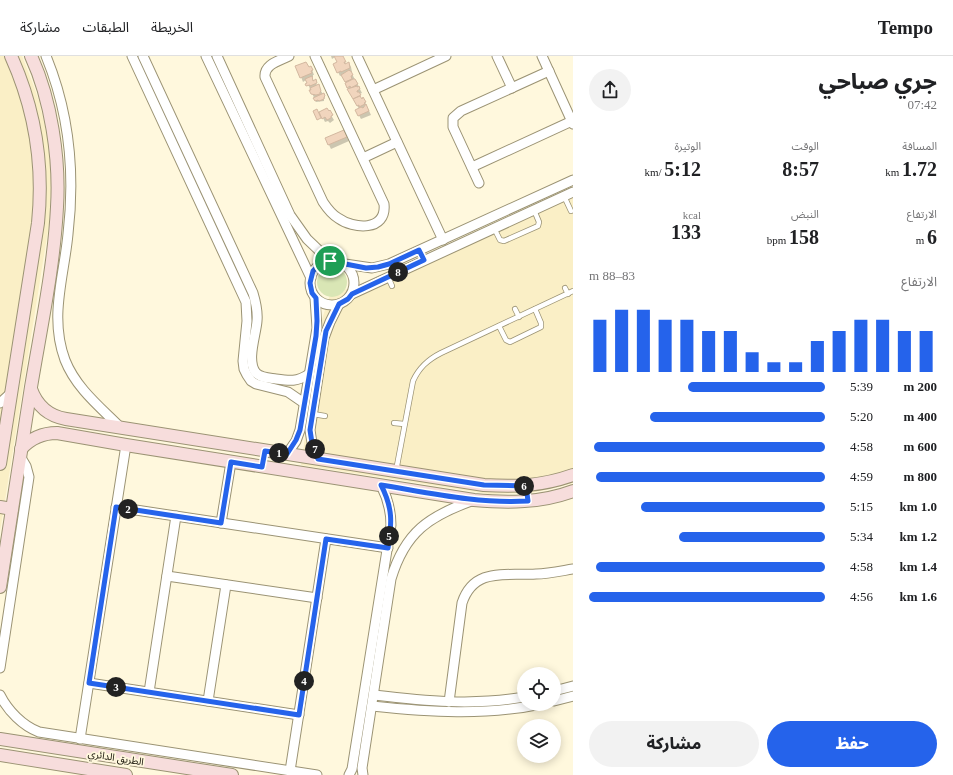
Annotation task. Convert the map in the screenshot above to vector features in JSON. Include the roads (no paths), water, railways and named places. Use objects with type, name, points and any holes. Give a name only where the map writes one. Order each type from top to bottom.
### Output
[{"type":"main road","points":[[0,460],[38,223],[41,185],[40,162],[35,128],[25,92],[11,56]]},
{"type":"main road","points":[[0,588],[6,508],[21,453],[31,389],[56,270],[58,207],[55,156],[47,103],[31,56]]},
{"type":"main road","points":[[31,389],[36,400],[48,413],[60,418],[120,428],[484,485],[526,486],[573,475]]},
{"type":"main road","points":[[73,436],[76,421]]},
{"type":"main road","points":[[21,453],[30,441],[45,434],[56,433],[474,500],[501,502],[528,501],[573,492]]},
{"type":"main road","points":[[262,467],[265,451]]},
{"type":"main road","points":[[526,486],[528,501]]},
{"type":"main road","name":"الطريق الدائري","points":[[0,739],[232,775]]},
{"type":"main road","name":"الطريق الدائري","points":[[0,755],[126,775]]},
{"type":"street","points":[[46,56],[60,99],[68,142],[71,172],[71,201],[68,236],[56,270],[60,343],[75,379],[84,391],[120,428]]},
{"type":"street","points":[[132,56],[246,302],[247,321],[242,361],[244,369],[251,381],[262,386],[288,392],[304,403]]},
{"type":"street","points":[[143,56],[253,294],[256,303],[257,317],[252,354],[253,368],[262,377],[278,380],[294,381],[299,380],[309,374]]},
{"type":"street","points":[[206,56],[311,278]]},
{"type":"street","points":[[217,56],[293,222],[312,246],[330,261]]},
{"type":"street","points":[[289,56],[268,66],[265,71],[266,80],[327,208],[333,215],[342,221],[359,226],[370,225],[375,223],[382,216],[384,208],[383,200],[315,56]]},
{"type":"street","points":[[357,56],[442,240]]},
{"type":"street","points":[[373,90],[446,56]]},
{"type":"street","points":[[497,56],[512,88]]},
{"type":"street","points":[[472,167],[572,122],[542,56]]},
{"type":"street","points":[[479,183],[453,127],[454,118],[461,111],[549,71]]},
{"type":"street","points":[[224,95],[233,91]]},
{"type":"street","points":[[363,158],[397,142]]},
{"type":"street","points":[[345,264],[349,268],[354,278],[354,289],[352,294],[348,299],[339,304],[329,305],[319,301],[311,288],[311,278],[313,271],[324,262],[335,261],[366,268],[389,264],[571,181],[573,192],[424,260],[390,282],[352,294]]},
{"type":"street","points":[[419,250],[424,260]]},
{"type":"street","points":[[287,454],[298,436],[316,328],[316,298]]},
{"type":"street","points":[[318,459],[310,436],[312,414],[324,338],[339,304]]},
{"type":"street","points":[[0,403],[12,392]]},
{"type":"street","points":[[80,739],[126,445]]},
{"type":"street","points":[[0,668],[29,477],[21,453]]},
{"type":"street","points":[[221,523],[231,462]]},
{"type":"street","points":[[381,485],[387,497],[391,515],[391,525],[350,772],[363,773],[392,579],[400,555],[414,535],[432,518],[474,500]]},
{"type":"street","points":[[116,507],[388,548]]},
{"type":"street","points":[[149,692],[176,516]]},
{"type":"street","points":[[290,771],[326,539]]},
{"type":"street","points":[[449,702],[462,603],[465,594],[471,586],[488,576],[538,574],[573,569]]},
{"type":"street","points":[[167,576],[317,598]]},
{"type":"street","points":[[208,701],[226,585]]},
{"type":"street","points":[[89,683],[299,715]]},
{"type":"street","points":[[561,699],[572,697],[570,686]]},
{"type":"street","points":[[0,695],[9,708],[27,727],[39,732],[317,775]]},
{"type":"street","points":[[374,695],[449,702],[495,701],[517,698]]},
{"type":"street","points":[[372,706],[458,713],[496,711],[517,708]]},
{"type":"lane","points":[[564,196],[571,211]]},
{"type":"lane","points":[[494,228],[502,241],[538,226],[539,223],[534,210]]},
{"type":"lane","points":[[565,288],[568,294]]},
{"type":"lane","points":[[396,471],[413,381],[424,364],[441,353],[573,291]]},
{"type":"lane","points":[[515,309],[519,317]]},
{"type":"lane","points":[[499,326],[506,340],[510,342],[541,326],[535,309]]},
{"type":"lane","points":[[312,414],[325,416]]},
{"type":"lane","points":[[394,423],[404,424]]}]
